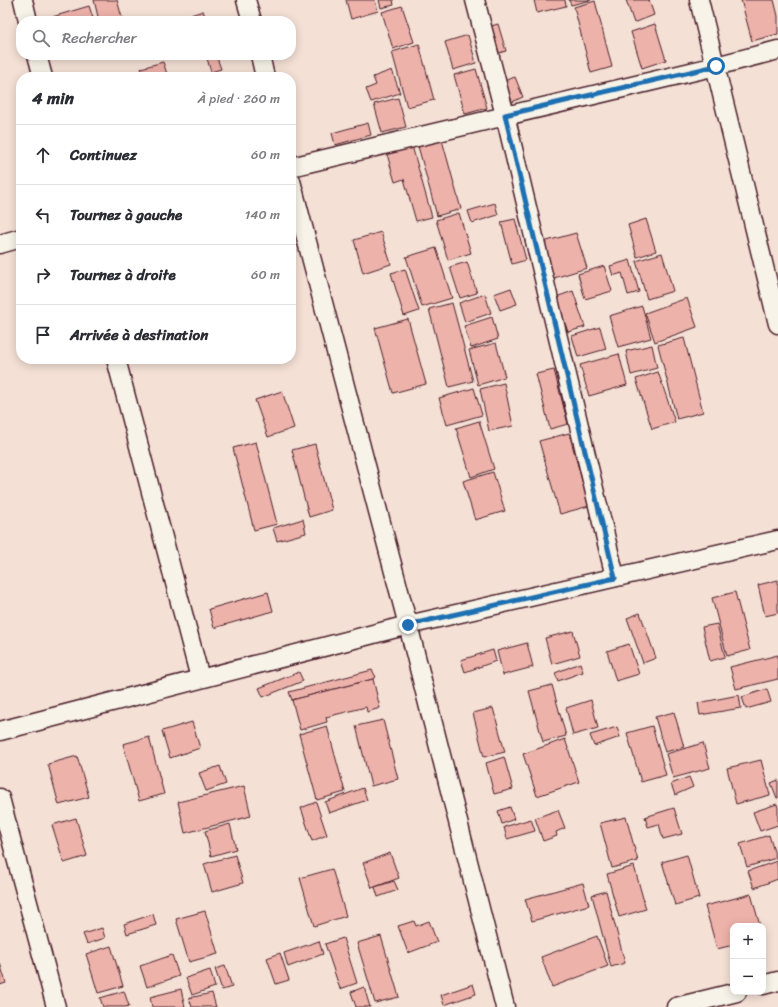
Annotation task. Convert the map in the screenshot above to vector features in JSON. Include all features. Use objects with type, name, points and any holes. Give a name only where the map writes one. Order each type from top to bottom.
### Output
[{"type":"street","points":[[23,0],[27,16]]},
{"type":"street","points":[[246,0],[251,16]]},
{"type":"street","points":[[475,0],[505,115],[615,578]]},
{"type":"street","points":[[699,0],[778,324]]},
{"type":"street","points":[[296,166],[778,50]]},
{"type":"street","points":[[38,60],[42,72]]},
{"type":"street","points":[[261,60],[264,72]]},
{"type":"street","points":[[296,200],[408,625],[505,1007]]},
{"type":"street","points":[[0,244],[16,239]]},
{"type":"street","points":[[117,364],[200,678]]},
{"type":"street","points":[[0,731],[408,625],[778,540]]},
{"type":"street","points":[[0,798],[56,1007]]},
{"type":"street","points":[[766,984],[778,981]]},
{"type":"street","points":[[676,1007],[730,994]]},
{"type":"building","points":[[94,0],[117,0],[122,16],[98,16]]},
{"type":"building","points":[[346,0],[375,0],[378,11],[351,19]]},
{"type":"building","points":[[379,0],[393,0],[394,5],[381,8]]},
{"type":"building","points":[[534,0],[565,0],[566,6],[537,13]]},
{"type":"building","points":[[569,0],[591,0],[571,5]]},
{"type":"building","points":[[626,0],[649,0],[654,15],[634,23]]},
{"type":"building","points":[[741,0],[774,0],[778,16],[778,34],[752,41]]},
{"type":"building","points":[[595,1],[612,67],[591,73],[574,7]]},
{"type":"building","points":[[89,6],[92,16],[55,16]]},
{"type":"building","points":[[402,6],[414,42],[393,49],[382,12]]},
{"type":"building","points":[[203,11],[205,16],[187,16]]},
{"type":"building","points":[[498,24],[506,51],[499,53],[491,26]]},
{"type":"building","points":[[655,24],[666,60],[642,68],[631,32]]},
{"type":"building","points":[[468,35],[476,63],[453,70],[445,42]]},
{"type":"building","points":[[419,44],[434,100],[407,107],[392,52]]},
{"type":"building","points":[[207,60],[218,60],[221,69],[211,72]]},
{"type":"building","points":[[163,62],[166,72],[142,72],[141,68]]},
{"type":"building","points":[[476,69],[487,108],[465,114],[454,75]]},
{"type":"building","points":[[392,70],[400,93],[371,102],[366,89],[376,85],[373,77]]},
{"type":"building","points":[[515,77],[523,97],[512,102],[504,81]]},
{"type":"building","points":[[398,98],[406,127],[382,133],[374,104]]},
{"type":"building","points":[[368,123],[371,135],[335,145],[332,133]]},
{"type":"building","points":[[442,140],[461,209],[437,216],[418,146]]},
{"type":"building","points":[[412,146],[432,217],[416,221],[404,179],[395,182],[387,154]]},
{"type":"building","points":[[495,203],[498,215],[472,223],[468,211]]},
{"type":"building","points":[[459,213],[471,253],[448,260],[436,220]]},
{"type":"building","points":[[515,219],[526,260],[512,264],[501,222]]},
{"type":"building","points":[[646,219],[656,251],[637,257],[628,225]]},
{"type":"building","points":[[381,232],[391,264],[363,273],[354,240]]},
{"type":"building","points":[[576,233],[587,268],[554,278],[543,242]]},
{"type":"building","points":[[436,248],[452,298],[422,307],[406,257]]},
{"type":"building","points":[[662,253],[673,291],[647,299],[636,261]]},
{"type":"building","points":[[630,260],[639,292],[628,295],[622,273],[613,276],[610,266]]},
{"type":"building","points":[[467,262],[477,293],[460,298],[450,267]]},
{"type":"building","points":[[604,266],[612,291],[585,299],[578,274]]},
{"type":"building","points":[[405,269],[419,311],[404,316],[391,273]]},
{"type":"building","points":[[511,288],[517,304],[500,310],[494,294]]},
{"type":"building","points":[[573,291],[585,327],[568,332],[556,297]]},
{"type":"building","points":[[485,294],[491,313],[465,322],[459,303]]},
{"type":"building","points":[[687,298],[697,327],[655,342],[645,313]]},
{"type":"building","points":[[452,303],[473,381],[449,387],[429,309]]},
{"type":"building","points":[[642,306],[651,338],[618,347],[609,316]]},
{"type":"building","points":[[492,317],[498,339],[471,348],[464,326]]},
{"type":"building","points":[[408,319],[426,384],[393,393],[375,328]]},
{"type":"building","points":[[600,327],[606,349],[578,357],[572,336]]},
{"type":"building","points":[[684,338],[703,412],[677,419],[658,345]]},
{"type":"building","points":[[496,343],[505,377],[478,385],[469,350]]},
{"type":"building","points":[[652,345],[657,368],[631,375],[626,351]]},
{"type":"building","points":[[619,354],[627,385],[589,396],[580,365]]},
{"type":"building","points":[[554,370],[568,424],[550,429],[536,374]]},
{"type":"building","points":[[658,372],[675,422],[652,429],[636,379]]},
{"type":"building","points":[[504,383],[513,426],[489,431],[480,389]]},
{"type":"building","points":[[474,388],[482,415],[447,425],[439,398]]},
{"type":"building","points":[[282,391],[294,428],[268,437],[255,400]]},
{"type":"building","points":[[479,421],[494,469],[471,477],[456,428]]},
{"type":"building","points":[[569,433],[589,506],[560,514],[539,441]]},
{"type":"building","points":[[256,442],[277,524],[254,530],[233,448]]},
{"type":"building","points":[[315,444],[332,510],[309,517],[292,450]]},
{"type":"building","points":[[493,472],[505,511],[475,520],[463,481]]},
{"type":"building","points":[[303,519],[306,533],[277,541],[273,528]]},
{"type":"building","points":[[778,580],[778,613],[765,616],[758,585]]},
{"type":"building","points":[[268,592],[273,611],[214,628],[209,609]]},
{"type":"building","points":[[735,592],[750,650],[727,656],[712,598]]},
{"type":"building","points":[[640,613],[656,658],[643,663],[627,618]]},
{"type":"building","points":[[717,624],[725,657],[710,661],[702,627]]},
{"type":"building","points":[[573,631],[580,656],[552,664],[545,638]]},
{"type":"building","points":[[527,643],[533,667],[503,675],[497,651]]},
{"type":"building","points":[[629,644],[639,674],[616,681],[607,651]]},
{"type":"building","points":[[493,650],[496,661],[465,672],[461,660]]},
{"type":"building","points":[[778,655],[778,679],[736,689],[730,667]]},
{"type":"building","points":[[580,663],[583,672],[558,681],[555,673]]},
{"type":"building","points":[[372,670],[376,677],[373,679],[292,700],[289,692]]},
{"type":"building","points":[[299,672],[303,681],[263,697],[259,688]]},
{"type":"building","points":[[373,679],[380,708],[367,712],[366,707],[326,717],[327,722],[300,730],[292,700]]},
{"type":"building","points":[[552,685],[566,736],[543,742],[529,691]]},
{"type":"building","points":[[767,689],[771,702],[746,709],[742,697]]},
{"type":"building","points":[[739,695],[741,708],[700,715],[698,703]]},
{"type":"building","points":[[591,700],[598,728],[573,735],[566,708]]},
{"type":"building","points":[[493,708],[505,752],[484,757],[473,713]]},
{"type":"building","points":[[674,712],[684,747],[665,752],[655,717]]},
{"type":"building","points":[[383,720],[398,779],[371,786],[356,726]]},
{"type":"building","points":[[192,722],[200,748],[170,758],[162,731]]},
{"type":"building","points":[[327,726],[345,792],[317,800],[299,734]]},
{"type":"building","points":[[652,726],[666,775],[641,782],[627,733]]},
{"type":"building","points":[[617,727],[620,737],[594,746],[590,735]]},
{"type":"building","points":[[149,737],[164,794],[139,801],[123,744]]},
{"type":"building","points":[[565,739],[579,782],[537,796],[523,754]]},
{"type":"building","points":[[703,743],[710,768],[673,778],[666,754]]},
{"type":"building","points":[[77,756],[89,797],[59,805],[48,764]]},
{"type":"building","points":[[504,757],[513,789],[494,794],[486,763]]},
{"type":"building","points":[[761,760],[770,795],[736,804],[727,768]]},
{"type":"building","points":[[220,766],[226,784],[206,791],[199,773]]},
{"type":"building","points":[[689,777],[693,787],[675,795],[671,784]]},
{"type":"building","points":[[778,780],[778,798],[777,798],[771,783]]},
{"type":"building","points":[[244,786],[251,816],[185,833],[178,802]]},
{"type":"building","points":[[363,788],[367,800],[329,813],[325,802]]},
{"type":"building","points":[[316,802],[327,835],[312,841],[301,808]]},
{"type":"building","points":[[777,804],[778,825],[760,831],[753,812]]},
{"type":"building","points":[[510,807],[514,819],[502,824],[498,811]]},
{"type":"building","points":[[674,808],[682,834],[663,839],[659,824],[648,827],[645,817]]},
{"type":"building","points":[[558,810],[565,828],[556,832],[557,836],[543,841],[535,818]]},
{"type":"building","points":[[626,817],[638,861],[612,868],[600,823]]},
{"type":"building","points":[[76,818],[87,856],[64,863],[52,825]]},
{"type":"building","points":[[531,819],[535,831],[507,839],[504,827]]},
{"type":"building","points":[[230,824],[236,849],[211,856],[205,831]]},
{"type":"building","points":[[769,835],[776,858],[747,867],[740,844]]},
{"type":"building","points":[[390,853],[399,878],[372,888],[363,863]]},
{"type":"building","points":[[235,855],[243,883],[212,892],[204,864]]},
{"type":"building","points":[[687,855],[699,898],[675,905],[662,862]]},
{"type":"building","points":[[777,861],[778,879],[754,888],[748,871]]},
{"type":"building","points":[[634,866],[646,909],[619,917],[607,874]]},
{"type":"building","points":[[332,869],[346,916],[314,926],[300,878]]},
{"type":"building","points":[[394,881],[398,890],[378,897],[375,887]]},
{"type":"building","points":[[583,883],[589,905],[532,921],[525,899]]},
{"type":"building","points":[[606,891],[625,963],[611,967],[592,895]]},
{"type":"building","points":[[751,894],[759,923],[730,923],[730,946],[717,949],[705,906]]},
{"type":"building","points":[[205,911],[218,954],[189,962],[176,919]]},
{"type":"building","points":[[153,914],[156,925],[127,934],[124,924]]},
{"type":"building","points":[[414,921],[416,926],[429,921],[437,942],[408,953],[398,926]]},
{"type":"building","points":[[102,928],[105,938],[87,944],[83,934]]},
{"type":"building","points":[[381,936],[399,997],[375,1003],[357,943]]},
{"type":"building","points":[[597,936],[608,966],[552,987],[541,957]]},
{"type":"building","points":[[343,938],[357,983],[340,989],[325,944]]},
{"type":"building","points":[[319,941],[323,954],[288,967],[284,953]]},
{"type":"building","points":[[111,946],[123,986],[98,993],[86,954]]},
{"type":"building","points":[[280,953],[289,980],[276,984],[267,958]]},
{"type":"building","points":[[172,955],[179,976],[147,987],[140,966]]},
{"type":"building","points":[[0,963],[6,983],[0,985]]},
{"type":"building","points":[[225,966],[232,987],[222,990],[215,969]]},
{"type":"building","points":[[210,970],[215,987],[192,995],[186,978]]},
{"type":"building","points":[[473,984],[476,994],[444,1005],[441,995]]},
{"type":"building","points":[[364,987],[370,1007],[356,1007],[351,992]]},
{"type":"building","points":[[181,989],[185,1007],[152,1007],[150,997]]},
{"type":"building","points":[[124,991],[129,1006],[103,1007],[100,998]]},
{"type":"building","points":[[212,993],[216,1007],[192,1007],[189,998]]},
{"type":"route","points":[[408,625],[615,578],[505,115],[716,66]]}]
